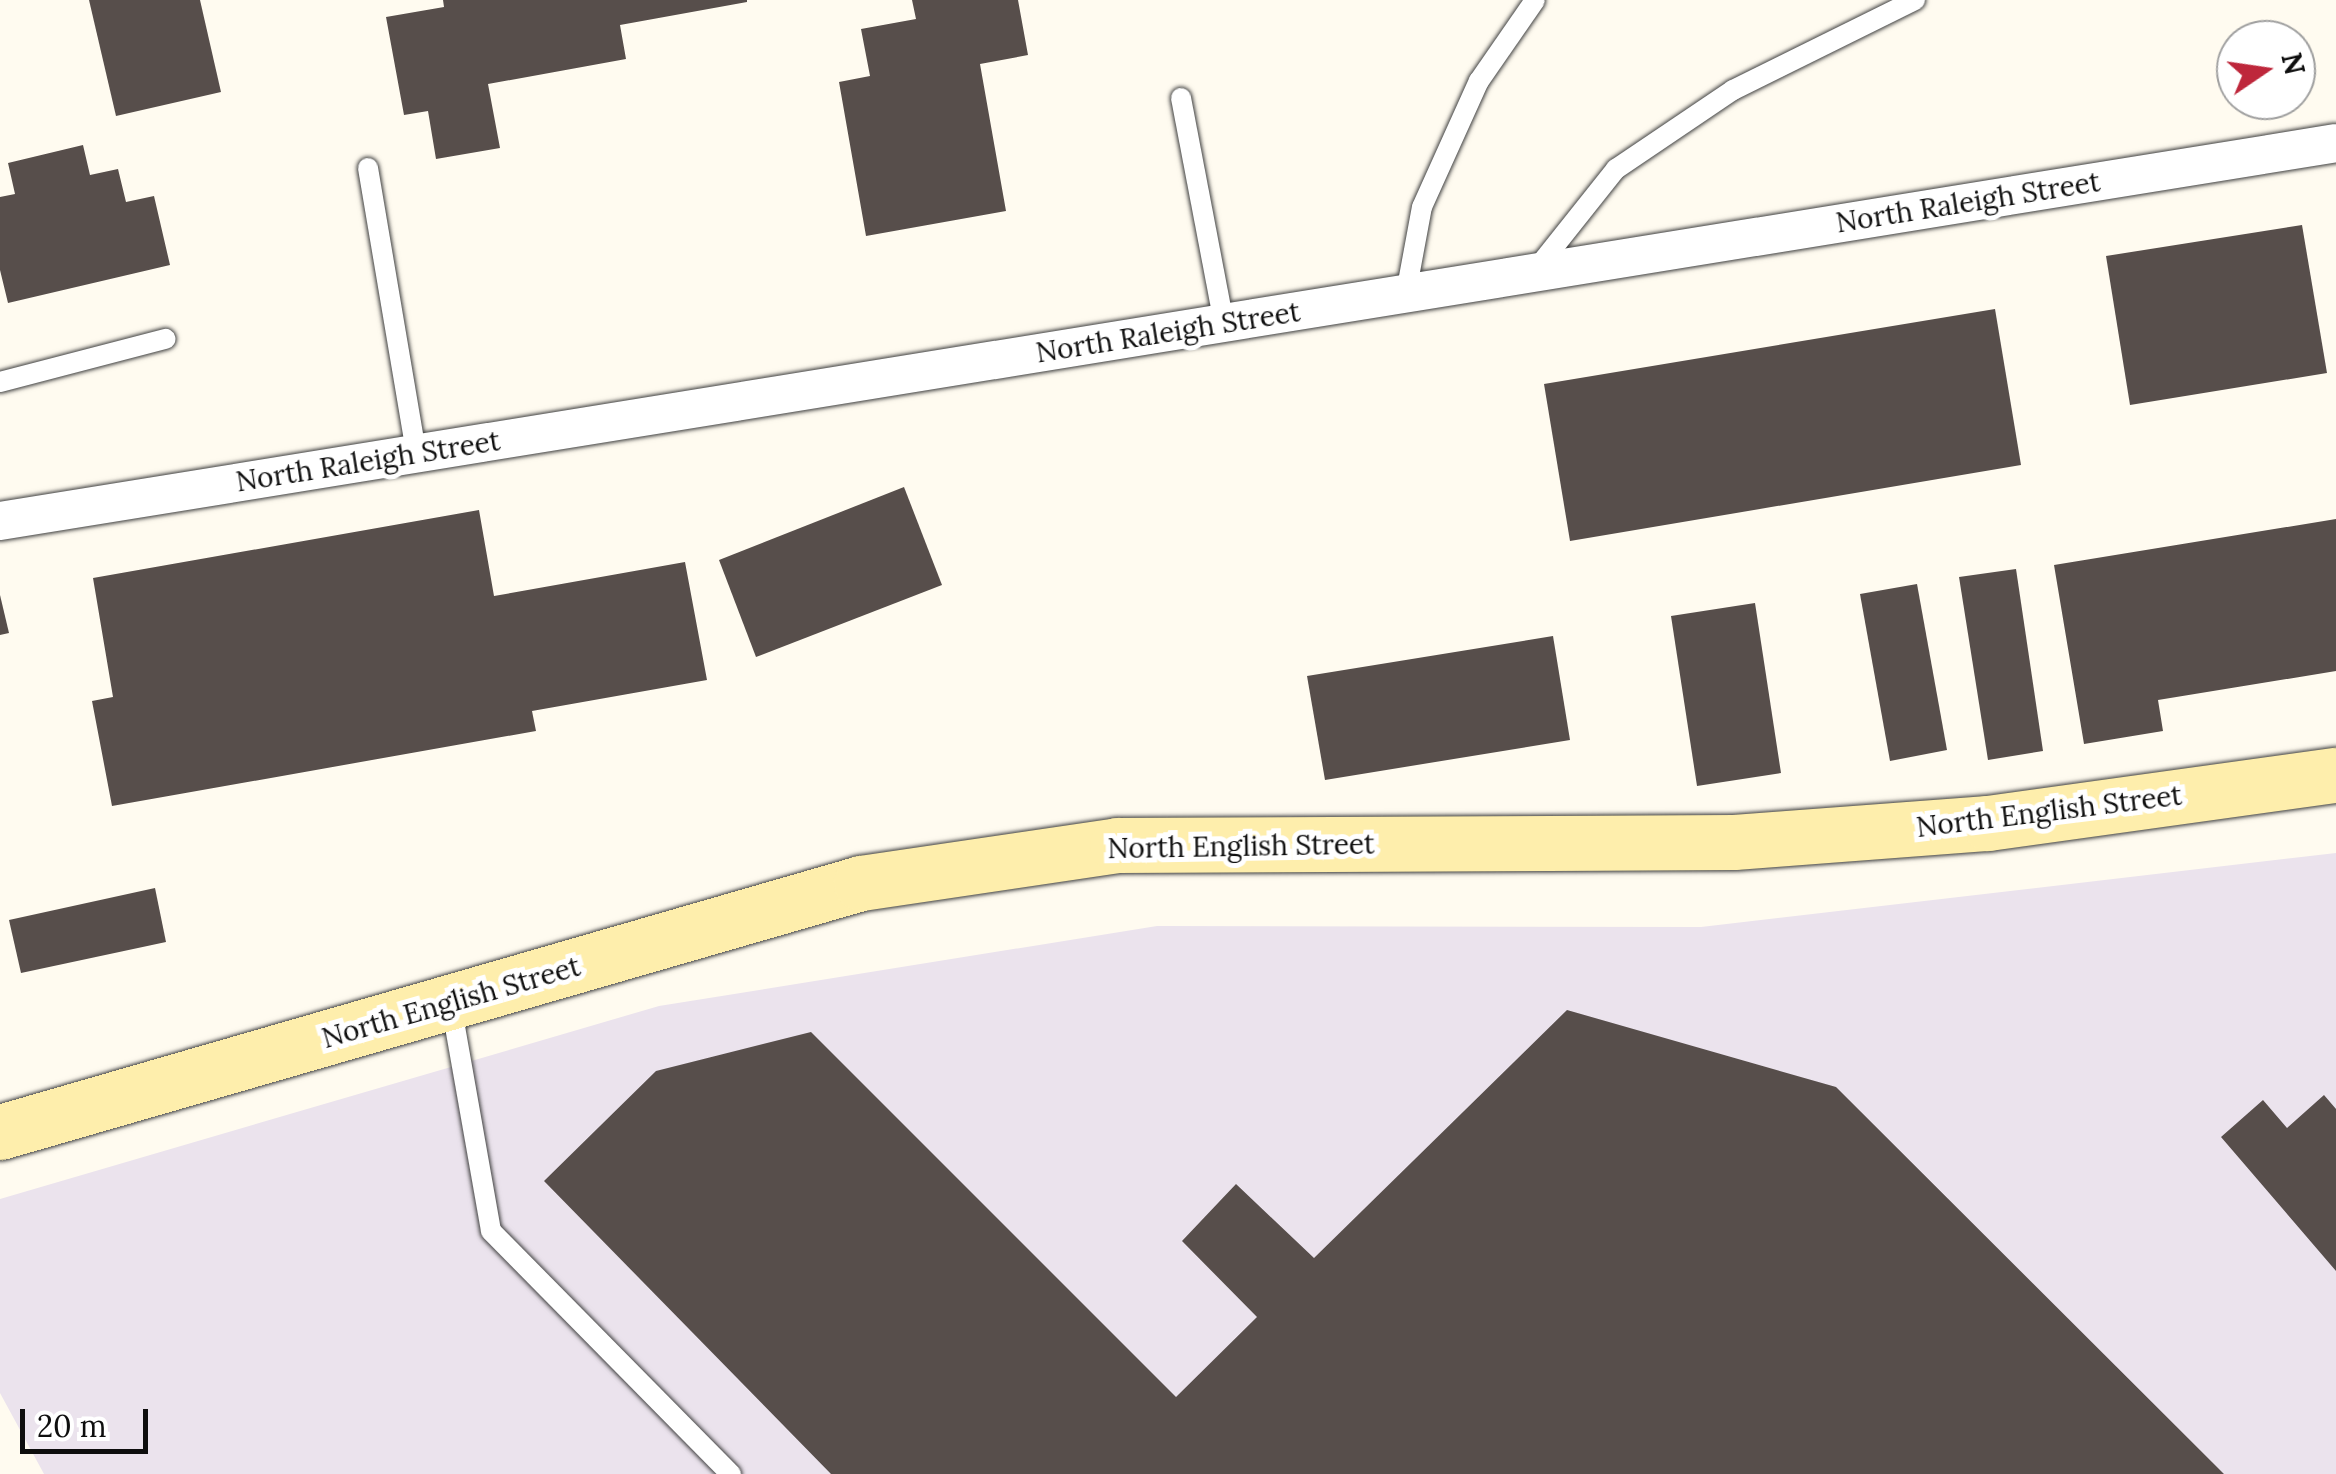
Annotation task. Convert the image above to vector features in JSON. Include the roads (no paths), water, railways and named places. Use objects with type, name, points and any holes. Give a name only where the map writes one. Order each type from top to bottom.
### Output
[{"type":"street","name":"North Raleigh Street","points":[[0,521],[2336,143]]},
{"type":"street","name":"North English Street","points":[[0,1132],[861,883],[1116,845],[1734,842],[1988,823],[2336,775]]},
{"type":"lane","points":[[1406,293],[1422,207],[1479,81],[1535,0]]},
{"type":"lane","points":[[1534,272],[1616,169],[1733,90],[1914,0]]},
{"type":"lane","points":[[1180,98],[1224,323]]},
{"type":"lane","points":[[368,168],[416,453]]},
{"type":"lane","points":[[0,382],[166,339]]},
{"type":"lane","points":[[451,1001],[491,1232],[731,1474]]}]
